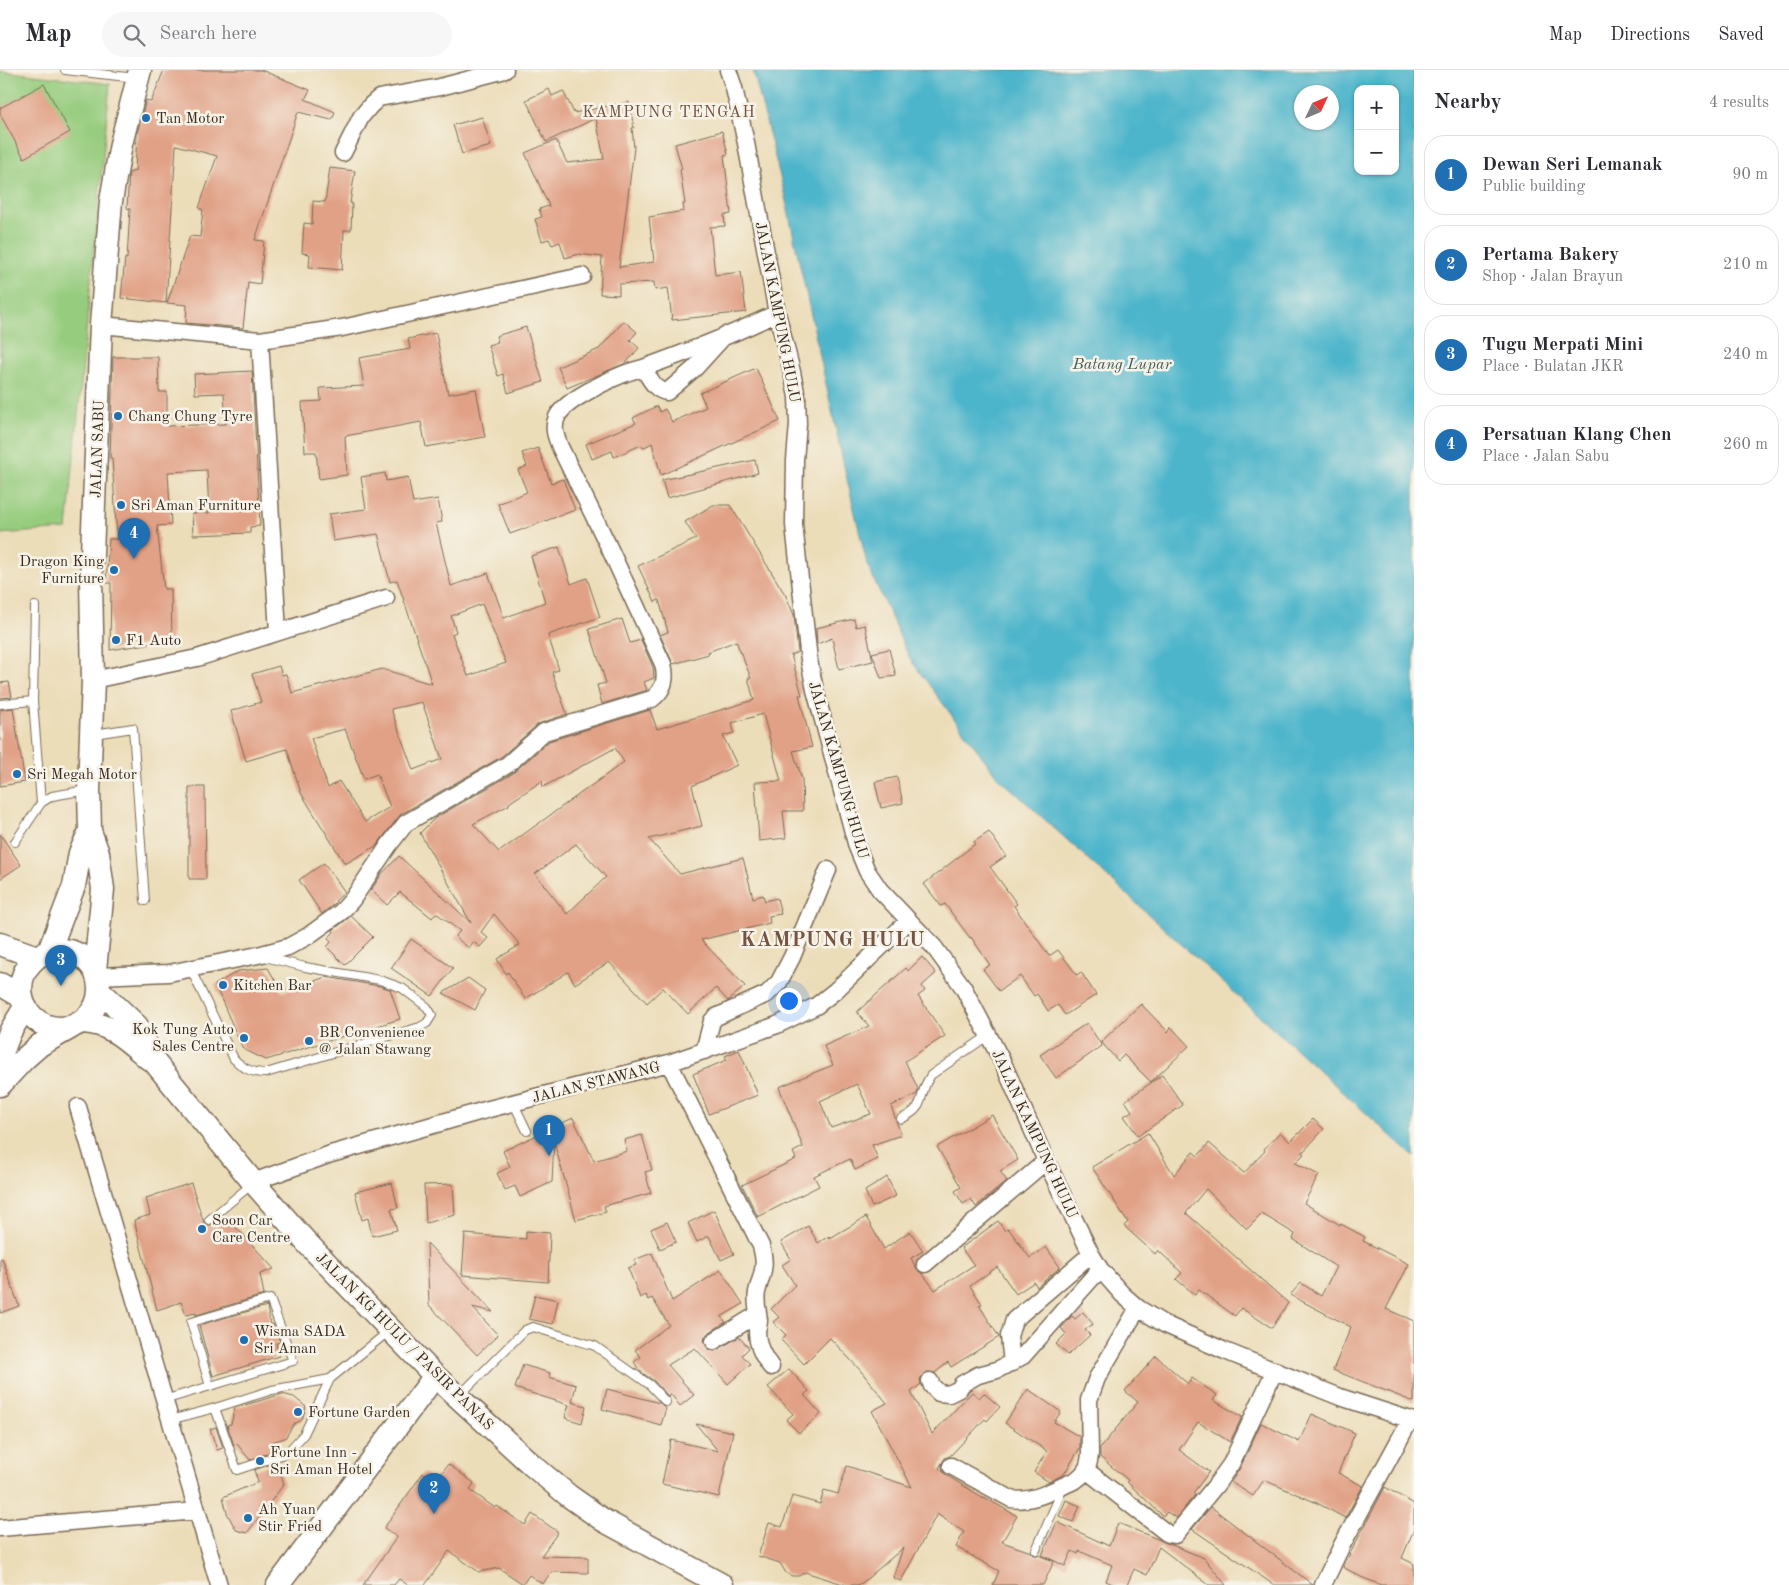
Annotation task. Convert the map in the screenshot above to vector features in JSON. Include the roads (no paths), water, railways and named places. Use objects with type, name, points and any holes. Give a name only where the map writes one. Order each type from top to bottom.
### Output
[{"type":"main road","name":"JALAN SABU","points":[[90,831],[89,790],[93,680],[91,580],[101,325],[111,201],[121,144],[139,74]]},
{"type":"main road","points":[[43,954],[74,886],[80,853],[90,831]]},
{"type":"main road","points":[[0,1085],[40,1045],[78,1024],[91,1014],[97,1003],[102,889],[98,853],[90,831]]},
{"type":"main road","points":[[0,944],[43,954]]},
{"type":"main road","points":[[0,1058],[23,1002],[21,986],[29,964],[43,954],[62,950],[75,953],[87,960],[97,979],[137,1026],[156,1064]]},
{"type":"main road","points":[[0,984],[23,1002],[32,1016],[40,1023],[62,1028],[93,1022],[106,1026],[156,1064]]},
{"type":"main road","name":"JALAN KG HULU / PASIR PANAS","points":[[156,1064],[253,1182],[307,1243],[435,1376],[532,1465],[570,1496],[603,1520],[696,1579],[722,1585]]},
{"type":"main road","points":[[278,1585],[435,1376]]},
{"type":"street","points":[[344,153],[361,117],[379,98],[440,87],[505,70]]},
{"type":"street","name":"JALAN KAMPUNG HULU","points":[[728,70],[734,88],[746,143],[777,313],[797,397],[798,424],[795,460],[794,525],[809,660],[858,847],[867,871],[880,890],[934,947],[963,987],[1003,1063],[1046,1162],[1091,1254],[1100,1269],[1122,1294],[1138,1308],[1164,1324],[1225,1351],[1340,1397],[1412,1420]]},
{"type":"street","points":[[101,325],[260,340],[342,328],[582,276]]},
{"type":"street","points":[[97,979],[169,972],[258,955],[288,947],[308,936],[341,912],[352,900],[388,845],[406,823],[507,765],[544,732],[652,700],[663,688],[665,680],[662,664],[607,543],[560,447],[554,432],[557,416],[563,408],[607,381],[747,328],[777,313]]},
{"type":"street","points":[[643,368],[655,387],[660,391],[667,392],[692,372],[725,336]]},
{"type":"street","points":[[260,340],[278,632]]},
{"type":"street","points":[[93,680],[196,658],[386,598]]},
{"type":"street","points":[[704,1051],[712,1021],[716,1016],[767,994],[779,982],[792,957],[828,870]]},
{"type":"street","name":"JALAN STAWANG","points":[[253,1182],[331,1154],[513,1102],[669,1063],[777,1025],[816,1006],[835,991],[908,921]]},
{"type":"street","points":[[669,1063],[761,1246],[765,1268],[757,1293],[759,1346],[764,1357],[772,1367]]},
{"type":"street","points":[[78,1107],[219,1585]]},
{"type":"street","points":[[925,1264],[1046,1162]]},
{"type":"street","points":[[1012,1363],[1010,1336],[1014,1320],[1091,1254]]},
{"type":"street","points":[[930,1381],[935,1390],[949,1394],[978,1375],[997,1370],[1012,1363],[1028,1352],[1100,1269]]},
{"type":"street","points":[[951,1466],[1011,1499],[1021,1501],[1031,1500],[1076,1480],[1090,1463],[1089,1400],[1096,1378],[1138,1308]]},
{"type":"street","points":[[714,1341],[758,1314]]},
{"type":"street","points":[[1086,1470],[1168,1534],[1175,1535],[1231,1464],[1275,1370]]},
{"type":"street","points":[[1323,1585],[1342,1545],[1412,1420]]},
{"type":"street","points":[[0,1528],[197,1511]]},
{"type":"lane","points":[[65,70],[139,74]]},
{"type":"lane","points":[[35,606],[33,701],[41,803]]},
{"type":"lane","points":[[0,704],[33,701]]},
{"type":"lane","points":[[92,734],[132,728],[144,901]]},
{"type":"lane","points":[[15,842],[41,803],[52,796],[89,790]]},
{"type":"lane","points":[[190,968],[234,1059],[247,1070],[255,1073],[266,1073],[384,1038],[420,1027],[431,1020],[432,1015],[427,1007],[402,988],[380,980],[305,967],[258,955]]},
{"type":"lane","points":[[901,1119],[911,1114],[919,1106],[926,1082],[931,1075],[989,1036]]},
{"type":"lane","points":[[513,1102],[527,1131]]},
{"type":"lane","points":[[209,1220],[253,1182]]},
{"type":"lane","points":[[164,1400],[293,1361],[270,1299],[191,1322],[210,1386]]},
{"type":"lane","points":[[458,1397],[525,1330],[533,1327],[595,1346],[650,1385],[666,1402]]},
{"type":"lane","points":[[216,1408],[237,1470],[287,1452],[304,1434],[330,1379],[390,1330]]},
{"type":"lane","points":[[170,1420],[272,1390],[330,1379]]},
{"type":"lane","points":[[1036,1550],[1064,1485]]},
{"type":"water","name":"Batang Lupar","points":[[753,70],[1414,70],[1414,1157],[996,775],[910,659],[867,564],[784,192]]},
{"type":"place","name":"Tan Motor","points":[[146,118]]},
{"type":"place","name":"Chang Chung Tyre","points":[[118,416]]},
{"type":"place","name":"Sri Aman Furniture","points":[[121,505]]},
{"type":"place","name":"Persatuan Klang Chen","points":[[134,559]]},
{"type":"place","name":"Dragon King Furniture","points":[[114,570]]},
{"type":"place","name":"F1 Auto","points":[[116,640]]},
{"type":"place","name":"Sri Megah Motor","points":[[17,774]]},
{"type":"place","name":"Kitchen Bar","points":[[223,985]]},
{"type":"place","name":"Tugu Merpati Mini","points":[[61,986]]},
{"type":"place","name":"Kok Tung Auto Sales Centre","points":[[244,1038]]},
{"type":"place","name":"BR Convenience @ Jalan Stawang","points":[[309,1041]]},
{"type":"place","name":"Dewan Seri Lemanak","points":[[549,1156]]},
{"type":"place","name":"Soon Car Care Centre","points":[[202,1229]]},
{"type":"place","name":"Wisma SADA Sri Aman","points":[[244,1340]]},
{"type":"place","name":"Fortune Garden","points":[[298,1412]]},
{"type":"place","name":"Fortune Inn - Sri Aman Hotel","points":[[260,1461]]},
{"type":"place","name":"Pertama Bakery","points":[[434,1514]]},
{"type":"place","name":"Ah Yuan Stir Fried","points":[[248,1518]]},
{"type":"district","name":"KAMPUNG TENGAH","points":[[669,111]]},
{"type":"district","name":"KAMPUNG HULU","points":[[833,939]]}]
